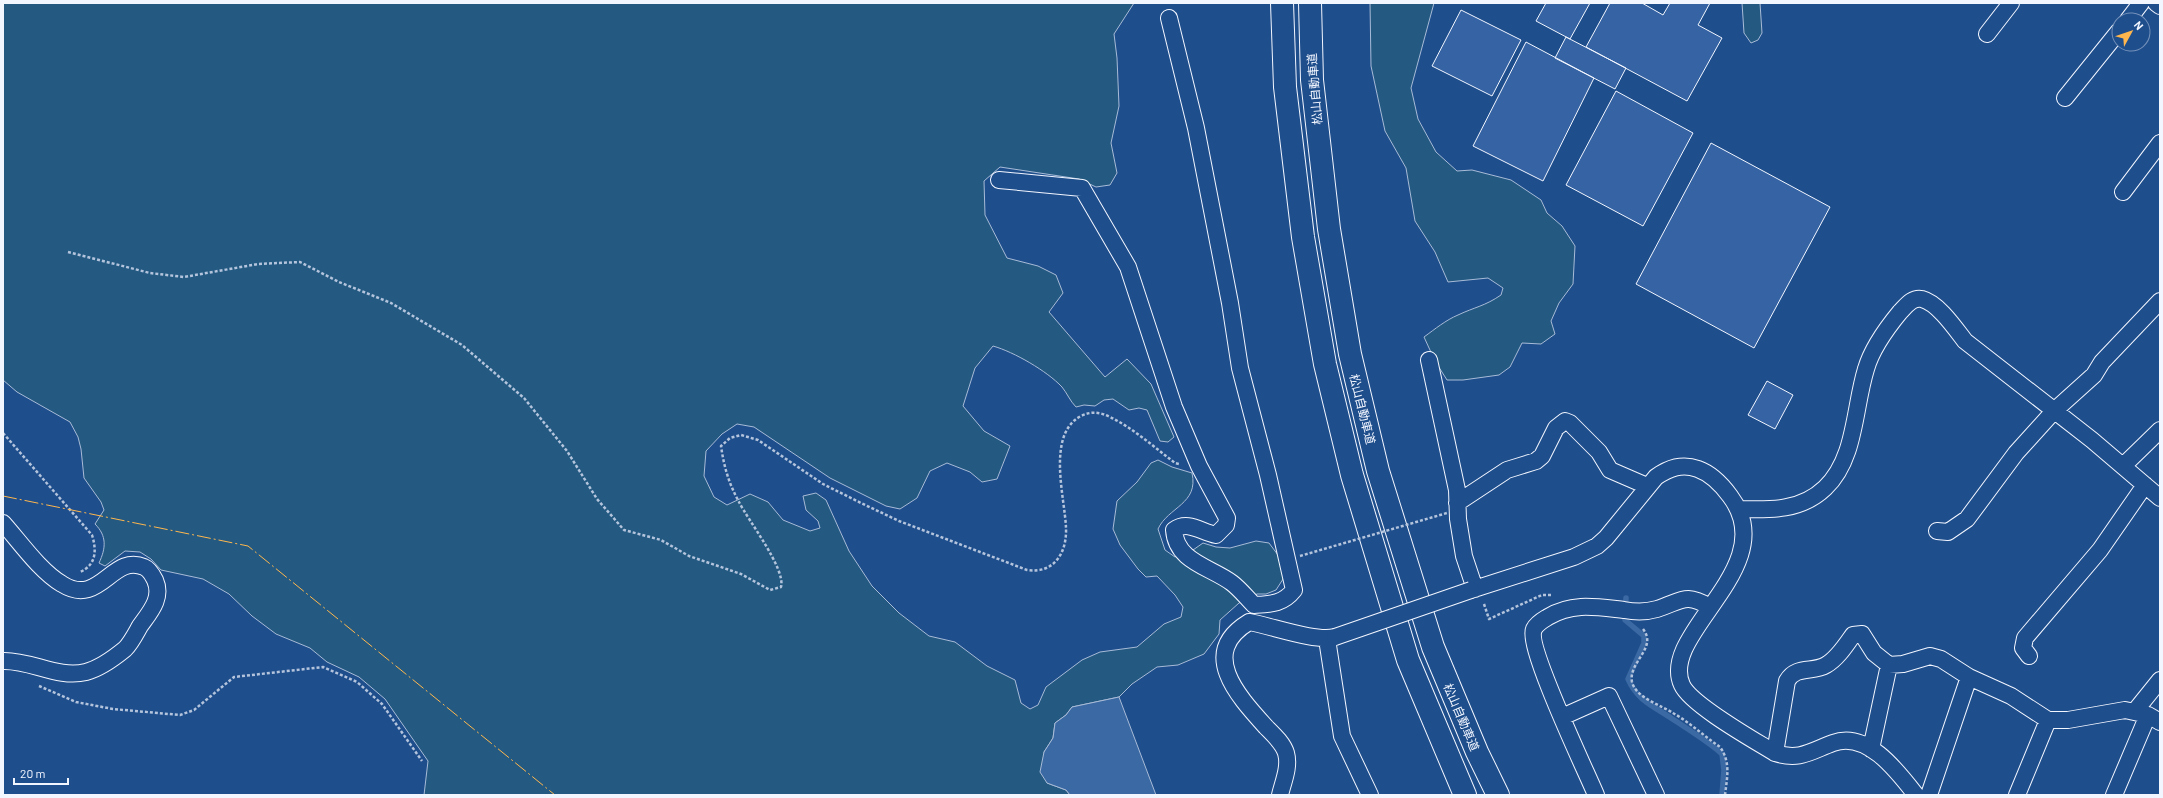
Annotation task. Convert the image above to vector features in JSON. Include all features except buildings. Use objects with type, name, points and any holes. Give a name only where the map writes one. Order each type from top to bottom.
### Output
[{"type":"highway","points":[[1282,3],[1286,95],[1303,237],[1325,364],[1352,475],[1408,660],[1465,795]]},
{"type":"highway","name":"松山自動車道","points":[[1310,3],[1312,80],[1326,206],[1350,354],[1378,471],[1433,646],[1476,752],[1498,795]]},
{"type":"street","points":[[1987,34],[2011,3]]},
{"type":"street","points":[[2134,12],[2141,3]]},
{"type":"street","points":[[2156,3],[2160,6]]},
{"type":"street","points":[[999,180],[1082,188],[1128,267],[1174,407],[1199,466],[1227,518],[1226,525],[1216,534],[1187,525],[1180,526],[1174,530],[1174,540],[1178,547],[1186,555],[1232,583],[1254,605],[1279,603],[1289,597],[1294,590],[1294,585],[1276,516],[1268,475],[1240,368],[1230,303],[1196,128],[1169,18]]},
{"type":"street","points":[[2065,98],[2111,41]]},
{"type":"street","points":[[2123,192],[2160,143]]},
{"type":"street","points":[[1740,509],[1792,507],[1804,503],[1826,488],[1842,464],[1850,439],[1866,368],[1875,347],[1890,324],[1907,304],[1913,300],[1921,299],[1930,302],[1949,320],[1965,341],[2123,466],[2160,498]]},
{"type":"street","points":[[1937,531],[1948,532],[1967,519],[2016,453],[2054,411],[2094,375],[2102,362],[2160,301]]},
{"type":"street","points":[[1429,360],[1454,476],[1452,508],[1464,556],[1475,589]]},
{"type":"street","points":[[1452,508],[1507,470],[1536,461],[1542,456],[1551,435],[1561,422],[1565,421],[1570,423],[1599,452],[1610,470],[1647,486]]},
{"type":"street","points":[[2123,466],[2160,430]]},
{"type":"street","points":[[1280,795],[1287,767],[1286,752],[1278,740],[1242,700],[1229,680],[1224,666],[1224,652],[1229,641],[1239,628],[1250,622],[1331,638],[1574,556],[1597,546],[1606,538],[1647,486],[1667,470],[1681,466],[1698,469],[1712,476],[1740,509],[1743,535],[1738,564],[1686,647],[1678,666],[1682,686],[1699,704],[1775,753],[1786,757],[1800,757],[1841,741],[1852,741],[1871,749],[1887,763],[1916,795]]},
{"type":"street","points":[[2029,656],[2023,648],[2025,638],[2100,550],[2145,485]]},
{"type":"street","points":[[3,523],[50,575],[61,584],[71,589],[87,591],[96,587],[118,569],[127,566],[144,567],[153,575],[157,584],[158,596],[153,607],[127,648],[107,662],[86,672],[66,674],[27,664],[3,662]]},
{"type":"street","points":[[1596,795],[1543,672],[1534,641],[1534,629],[1540,621],[1565,609],[1578,606],[1646,612],[1686,597],[1698,599],[1710,607]]},
{"type":"street","points":[[1250,622],[1254,605]]},
{"type":"street","points":[[1775,753],[1787,681],[1790,675],[1798,671],[1825,666],[1834,660],[1853,635],[1858,633],[1862,634],[1874,653],[1889,665],[1903,664],[1930,656],[1940,659],[1969,677],[2011,696],[2048,720],[2068,720],[2125,710],[2148,716]]},
{"type":"street","points":[[1331,638],[1342,736],[1370,795]]},
{"type":"street","points":[[1871,749],[1889,665]]},
{"type":"street","points":[[1929,795],[1969,677]]},
{"type":"street","points":[[2114,795],[2148,716],[2160,680]]},
{"type":"street","points":[[1562,716],[1609,696],[1656,795]]},
{"type":"street","points":[[2017,795],[2048,720]]},
{"type":"path","points":[[68,252],[150,273],[184,277],[258,264],[300,262],[350,287],[391,303],[462,345],[524,398],[567,452],[597,499],[624,530],[661,540],[696,558],[741,574],[770,590],[781,587],[780,574],[772,555],[738,502],[725,472],[721,446],[730,438],[741,435],[758,440],[823,484],[861,503],[906,524],[1027,570],[1038,571],[1050,567],[1058,559],[1063,547],[1066,529],[1060,485],[1061,445],[1068,429],[1076,419],[1088,413],[1094,412],[1109,416],[1130,429],[1175,463],[1199,466]]},
{"type":"path","points":[[3,433],[92,535],[95,546],[93,561],[88,567],[80,572],[58,570],[50,575]]},
{"type":"path","points":[[1300,556],[1452,508]]},
{"type":"path","points":[[1475,589],[1489,619],[1542,595],[1560,595],[1565,609]]},
{"type":"path","points":[[36,684],[45,690],[76,702],[113,709],[180,715],[194,710],[234,677],[323,667],[357,682],[382,704],[422,761]]},
{"type":"shaded area","points":[[3,3],[1134,3],[1114,34],[1117,58],[1119,106],[1111,143],[1117,173],[1110,185],[1096,187],[1079,179],[1000,167],[984,181],[985,215],[1007,258],[1038,266],[1056,275],[1063,293],[1049,312],[1105,377],[1127,359],[1151,384],[1174,437],[1168,442],[1160,441],[1147,410],[1139,408],[1129,410],[1113,399],[1104,400],[1095,406],[1084,405],[1076,407],[1062,387],[1048,375],[1020,357],[993,346],[975,368],[963,406],[984,431],[1010,446],[997,479],[982,482],[970,472],[947,463],[930,471],[917,498],[900,509],[886,506],[830,478],[754,427],[737,424],[722,434],[706,451],[704,476],[714,497],[727,505],[750,494],[768,502],[783,520],[810,531],[820,528],[818,521],[806,510],[803,496],[816,493],[826,500],[849,551],[872,586],[899,613],[929,636],[955,642],[987,666],[1015,680],[1021,703],[1030,709],[1038,705],[1046,687],[1082,660],[1100,652],[1137,647],[1164,624],[1181,617],[1183,607],[1175,595],[1157,576],[1146,577],[1138,569],[1120,545],[1113,529],[1117,501],[1137,482],[1151,463],[1158,460],[1172,467],[1192,473],[1193,483],[1191,492],[1187,499],[1169,515],[1158,529],[1165,550],[1175,557],[1193,550],[1203,543],[1216,547],[1230,548],[1256,541],[1269,543],[1278,555],[1285,576],[1276,590],[1266,594],[1257,594],[1239,603],[1220,620],[1219,634],[1204,654],[1178,665],[1157,667],[1132,684],[1119,697],[1072,707],[1066,715],[1055,723],[1053,738],[1044,752],[1047,783],[1066,790],[1070,795],[424,795],[428,761],[385,699],[359,677],[327,662],[310,648],[276,634],[252,616],[229,594],[203,579],[161,570],[151,559],[140,552],[125,551],[105,566],[99,563],[103,552],[104,542],[102,533],[95,524],[104,510],[101,502],[84,478],[81,449],[78,437],[70,422],[17,392],[3,380]]},
{"type":"shaded area","points":[[1370,3],[1434,3],[1411,88],[1418,119],[1436,152],[1457,171],[1472,170],[1511,180],[1541,200],[1547,213],[1562,226],[1575,246],[1573,284],[1559,303],[1551,321],[1555,334],[1541,344],[1522,343],[1510,367],[1499,375],[1463,380],[1447,380],[1435,361],[1424,337],[1454,317],[1495,299],[1501,295],[1503,288],[1488,278],[1448,282],[1435,252],[1415,221],[1406,168],[1385,131],[1371,66]]},
{"type":"shaded area","points":[[1742,3],[1760,3],[1762,33],[1758,40],[1751,43],[1744,33]]},
{"type":"shaded area","points":[[1119,697],[1156,795],[1070,795],[1066,790],[1047,783],[1040,772],[1044,752],[1053,738],[1055,723],[1066,715],[1072,707]]},
{"type":"waterway","points":[[1626,598],[1625,620],[1644,636],[1644,643],[1628,679],[1636,692],[1646,702],[1697,735],[1722,754],[1724,770],[1722,795]]},
{"type":"power","points":[[3,496],[248,546],[555,795]]}]
